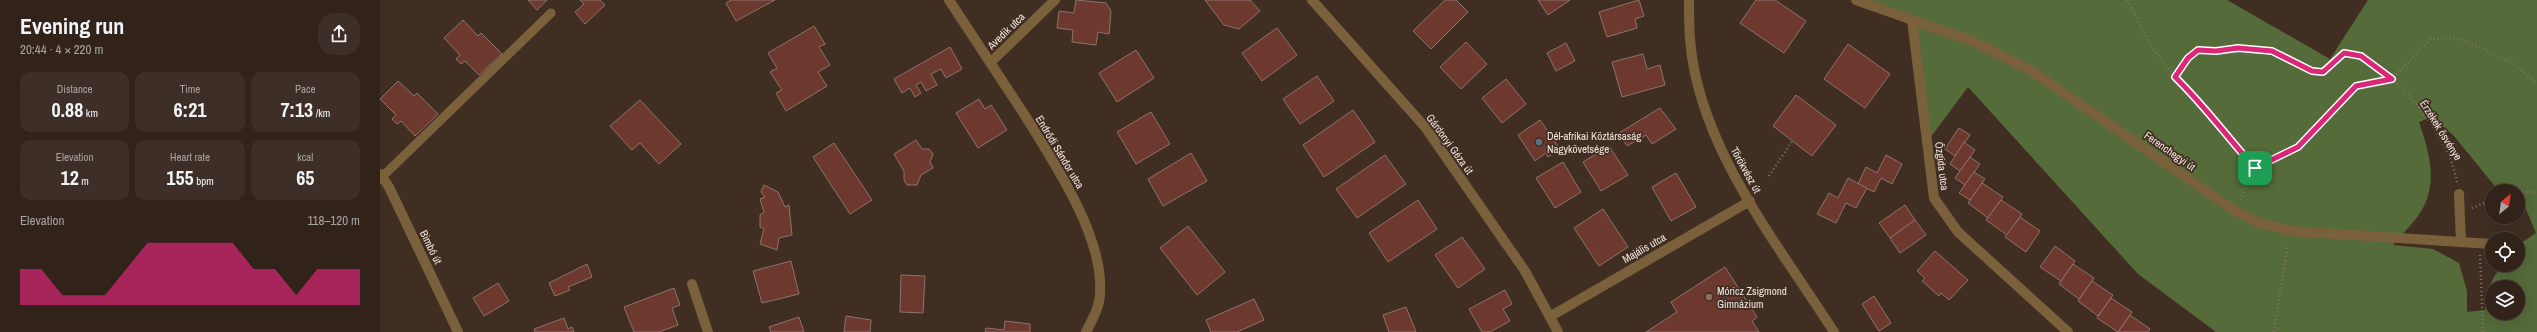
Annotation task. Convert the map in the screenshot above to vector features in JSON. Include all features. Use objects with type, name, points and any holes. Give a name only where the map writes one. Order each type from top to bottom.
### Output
[{"type":"street","name":"Endrődi Sándor utca","points":[[949,0],[991,62],[1068,184],[1095,253],[1100,294],[1095,314],[1086,332]]},
{"type":"street","name":"Avedik utca","points":[[991,62],[1055,0]]},
{"type":"street","name":"Gárdonyi Géza út","points":[[1312,0],[1425,127],[1525,271],[1551,316],[1558,332]]},
{"type":"street","name":"Törökvész út","points":[[1689,0],[1690,40],[1698,86],[1726,160],[1750,201],[1834,332]]},
{"type":"street","name":"Ferenchegyi út","points":[[1856,0],[1975,42],[2032,71],[2235,211],[2260,223],[2290,231],[2485,243]]},
{"type":"street","name":"Őzgida utca","points":[[1912,20],[1934,198],[1958,232],[2068,332]]},
{"type":"street","name":"Bimbó út","points":[[381,175],[384,189],[458,332]]},
{"type":"street","points":[[2459,194],[2461,242]]},
{"type":"street","name":"Majális utca","points":[[1551,316],[1750,201]]},
{"type":"street","points":[[692,284],[708,332]]},
{"type":"lane","points":[[381,175],[551,13]]},
{"type":"path","points":[[2127,0],[2151,46],[2175,77],[2195,97],[2218,128],[2255,168]]},
{"type":"path","points":[[2235,211],[2255,168],[2298,147],[2356,86],[2392,79],[2430,39],[2456,38],[2510,62],[2537,83]]},
{"type":"path","name":"Érzékek ösvénye","points":[[2175,77],[2188,58],[2198,50],[2216,51],[2238,48],[2272,51],[2312,71],[2323,72],[2344,53],[2361,56],[2392,79],[2420,108],[2454,164],[2459,194]]},
{"type":"path","points":[[1769,176],[1792,141]]},
{"type":"path","points":[[2525,192],[2537,192]]},
{"type":"path","points":[[2460,209],[2474,208],[2485,203]]},
{"type":"path","points":[[2274,332],[2290,231]]},
{"type":"path","points":[[2480,243],[2483,332]]},
{"type":"green space","points":[[1856,0],[2227,0],[2330,59],[2368,0],[2537,0],[2537,332],[2216,332],[2138,274],[1968,87],[1927,142],[1912,20]],"holes":[[[2432,117],[2454,136],[2493,184],[2525,184],[2525,207],[2536,233],[2525,240],[2525,272],[2497,272],[2493,280],[2525,280],[2525,320],[2485,320],[2485,310],[2467,312],[2467,291],[2459,263],[2433,249],[2393,245],[2419,215],[2429,194],[2431,173],[2430,163],[2419,122]]]},
{"type":"building","points":[[528,0],[547,0],[537,10]]},
{"type":"building","points":[[580,0],[600,0],[605,5],[585,24],[575,12],[584,4]]},
{"type":"building","points":[[731,0],[775,0],[736,21],[726,3]]},
{"type":"building","points":[[1076,0],[1106,3],[1111,11],[1109,34],[1098,32],[1096,45],[1072,42],[1073,30],[1057,28],[1059,11],[1074,13]]},
{"type":"building","points":[[1205,0],[1250,0],[1260,11],[1239,29],[1224,25]]},
{"type":"building","points":[[1445,0],[1456,0],[1468,12],[1431,49],[1413,31]]},
{"type":"building","points":[[1538,0],[1570,0],[1548,15]]},
{"type":"building","points":[[1639,0],[1644,16],[1635,19],[1637,28],[1607,37],[1599,12]]},
{"type":"building","points":[[1756,0],[1775,0],[1806,21],[1784,53],[1740,23]]},
{"type":"building","points":[[463,20],[478,36],[481,33],[502,54],[479,75],[465,61],[461,64],[456,59],[460,55],[444,38]]},
{"type":"building","points":[[814,26],[825,44],[819,47],[830,65],[818,72],[827,86],[786,111],[776,93],[782,90],[770,72],[777,68],[768,53]]},
{"type":"building","points":[[1277,28],[1297,55],[1262,81],[1242,53]]},
{"type":"building","points":[[1466,42],[1487,64],[1461,89],[1440,67]]},
{"type":"building","points":[[1566,43],[1575,61],[1556,71],[1547,53]]},
{"type":"building","points":[[1848,44],[1890,74],[1865,108],[1824,79]]},
{"type":"building","points":[[950,47],[962,69],[946,78],[941,69],[931,74],[937,85],[926,91],[921,82],[916,85],[921,93],[915,97],[910,88],[902,93],[894,79]]},
{"type":"building","points":[[1136,50],[1154,78],[1117,102],[1099,73]]},
{"type":"building","points":[[1643,54],[1647,69],[1660,65],[1665,85],[1622,97],[1612,62]]},
{"type":"building","points":[[1317,76],[1334,101],[1300,124],[1283,99]]},
{"type":"building","points":[[1506,79],[1526,104],[1502,123],[1482,98]]},
{"type":"building","points":[[398,81],[414,96],[417,93],[438,114],[415,136],[401,121],[397,124],[392,119],[396,115],[380,99]]},
{"type":"building","points":[[1796,95],[1836,125],[1812,156],[1773,126]]},
{"type":"building","points":[[979,99],[985,109],[991,105],[1007,130],[978,148],[956,113]]},
{"type":"building","points":[[640,100],[681,144],[659,164],[640,143],[632,150],[610,126]]},
{"type":"building","points":[[1660,108],[1676,129],[1652,144],[1646,135],[1627,146],[1619,133]]},
{"type":"building","points":[[1353,110],[1375,142],[1324,177],[1303,145]]},
{"type":"building","points":[[1151,112],[1170,144],[1136,164],[1117,132]]},
{"type":"building","name":"Dél-afrikai Köztársaság Nagykövetsége","points":[[1540,120],[1560,149],[1548,157],[1546,153],[1535,161],[1518,135]]},
{"type":"building","points":[[1959,128],[1970,135],[1955,156],[1945,149]]},
{"type":"building","points":[[916,140],[922,149],[929,149],[933,154],[930,162],[933,168],[921,175],[917,185],[907,185],[904,180],[904,171],[894,154]]},
{"type":"building","points":[[1964,142],[1975,150],[1960,171],[1950,164]]},
{"type":"building","points":[[834,143],[872,200],[850,214],[813,157]]},
{"type":"building","points":[[1609,146],[1628,175],[1601,191],[1583,162]]},
{"type":"building","points":[[1191,153],[1207,181],[1163,206],[1148,179]]},
{"type":"building","points":[[1385,155],[1406,184],[1357,218],[1336,189]]},
{"type":"building","points":[[1886,155],[1902,164],[1892,184],[1881,178],[1874,192],[1858,184],[1866,167],[1877,173]]},
{"type":"building","points":[[1970,157],[1980,164],[1965,185],[1955,178]]},
{"type":"building","points":[[1563,162],[1581,192],[1555,208],[1536,178]]},
{"type":"building","points":[[1974,172],[1985,179],[1970,200],[1959,193]]},
{"type":"building","points":[[1676,173],[1696,207],[1671,221],[1652,187]]},
{"type":"building","points":[[1848,178],[1867,188],[1856,208],[1846,203],[1836,223],[1817,214],[1829,193],[1838,198]]},
{"type":"building","points":[[1982,183],[2003,197],[1988,218],[1968,203]]},
{"type":"building","points":[[764,185],[778,192],[785,207],[789,205],[792,235],[779,238],[777,250],[760,244],[764,229],[760,227],[760,215],[764,212],[760,199],[765,197],[761,192]]},
{"type":"building","points":[[1418,200],[1437,229],[1388,262],[1369,233]]},
{"type":"building","points":[[2001,200],[2022,214],[2007,235],[1986,220]]},
{"type":"building","points":[[1905,205],[1915,220],[1890,238],[1879,223]]},
{"type":"building","points":[[1603,209],[1628,247],[1599,266],[1574,228]]},
{"type":"building","points":[[2020,217],[2040,231],[2026,252],[2005,237]]},
{"type":"building","points":[[1915,220],[1926,235],[1900,253],[1890,238]]},
{"type":"building","points":[[1188,226],[1225,272],[1197,295],[1160,248]]},
{"type":"building","points":[[1462,237],[1485,269],[1458,288],[1435,255]]},
{"type":"building","points":[[2055,246],[2075,261],[2061,281],[2040,267]]},
{"type":"building","points":[[1935,251],[1968,280],[1949,300],[1941,293],[1939,296],[1922,281],[1925,278],[1917,271]]},
{"type":"building","points":[[791,261],[799,294],[762,303],[753,271]]},
{"type":"building","points":[[587,264],[592,277],[568,287],[570,290],[555,296],[549,283]]},
{"type":"building","points":[[2073,264],[2094,278],[2079,299],[2059,284]]},
{"type":"building","points":[[1725,267],[1757,317],[1752,321],[1759,332],[1646,332],[1677,312],[1671,302]]},
{"type":"building","points":[[901,275],[925,276],[923,313],[900,312]]},
{"type":"building","points":[[2092,281],[2113,295],[2098,316],[2078,301]]},
{"type":"building","points":[[498,283],[509,301],[484,316],[473,298]]},
{"type":"building","points":[[674,288],[680,305],[672,308],[678,325],[659,332],[634,332],[624,307]]},
{"type":"building","points":[[1505,290],[1512,304],[1503,309],[1510,321],[1490,332],[1482,332],[1469,309]]},
{"type":"building","points":[[1874,296],[1891,323],[1879,331],[1862,304]]},
{"type":"building","points":[[2111,298],[2132,312],[2118,332],[2097,318]]},
{"type":"building","points":[[1254,299],[1264,320],[1237,332],[1211,332],[1206,320]]},
{"type":"building","points":[[1406,307],[1416,332],[1389,332],[1383,315]]},
{"type":"building","points":[[2130,315],[2150,329],[2148,332],[2118,332]]},
{"type":"building","points":[[846,316],[871,320],[870,332],[844,332]]},
{"type":"building","points":[[799,317],[804,332],[771,332],[769,327]]},
{"type":"building","points":[[564,318],[568,329],[572,327],[574,332],[535,332],[534,329]]},
{"type":"building","points":[[1005,321],[1030,324],[1030,332],[985,332],[986,328],[1004,330]]},
{"type":"place","name":"Dél-afrikai Köztársaság Nagykövetsége","points":[[1539,142]]},
{"type":"place","name":"Móricz Zsigmond Gimnázium","points":[[1709,297]]},
{"type":"route","points":[[2238,48],[2272,51],[2300,63],[2312,71],[2323,72],[2344,53],[2361,56],[2392,79],[2356,86],[2334,108],[2314,132],[2298,147],[2255,168],[2218,128],[2195,97],[2175,77],[2188,58],[2198,50],[2216,51],[2238,48]]}]
